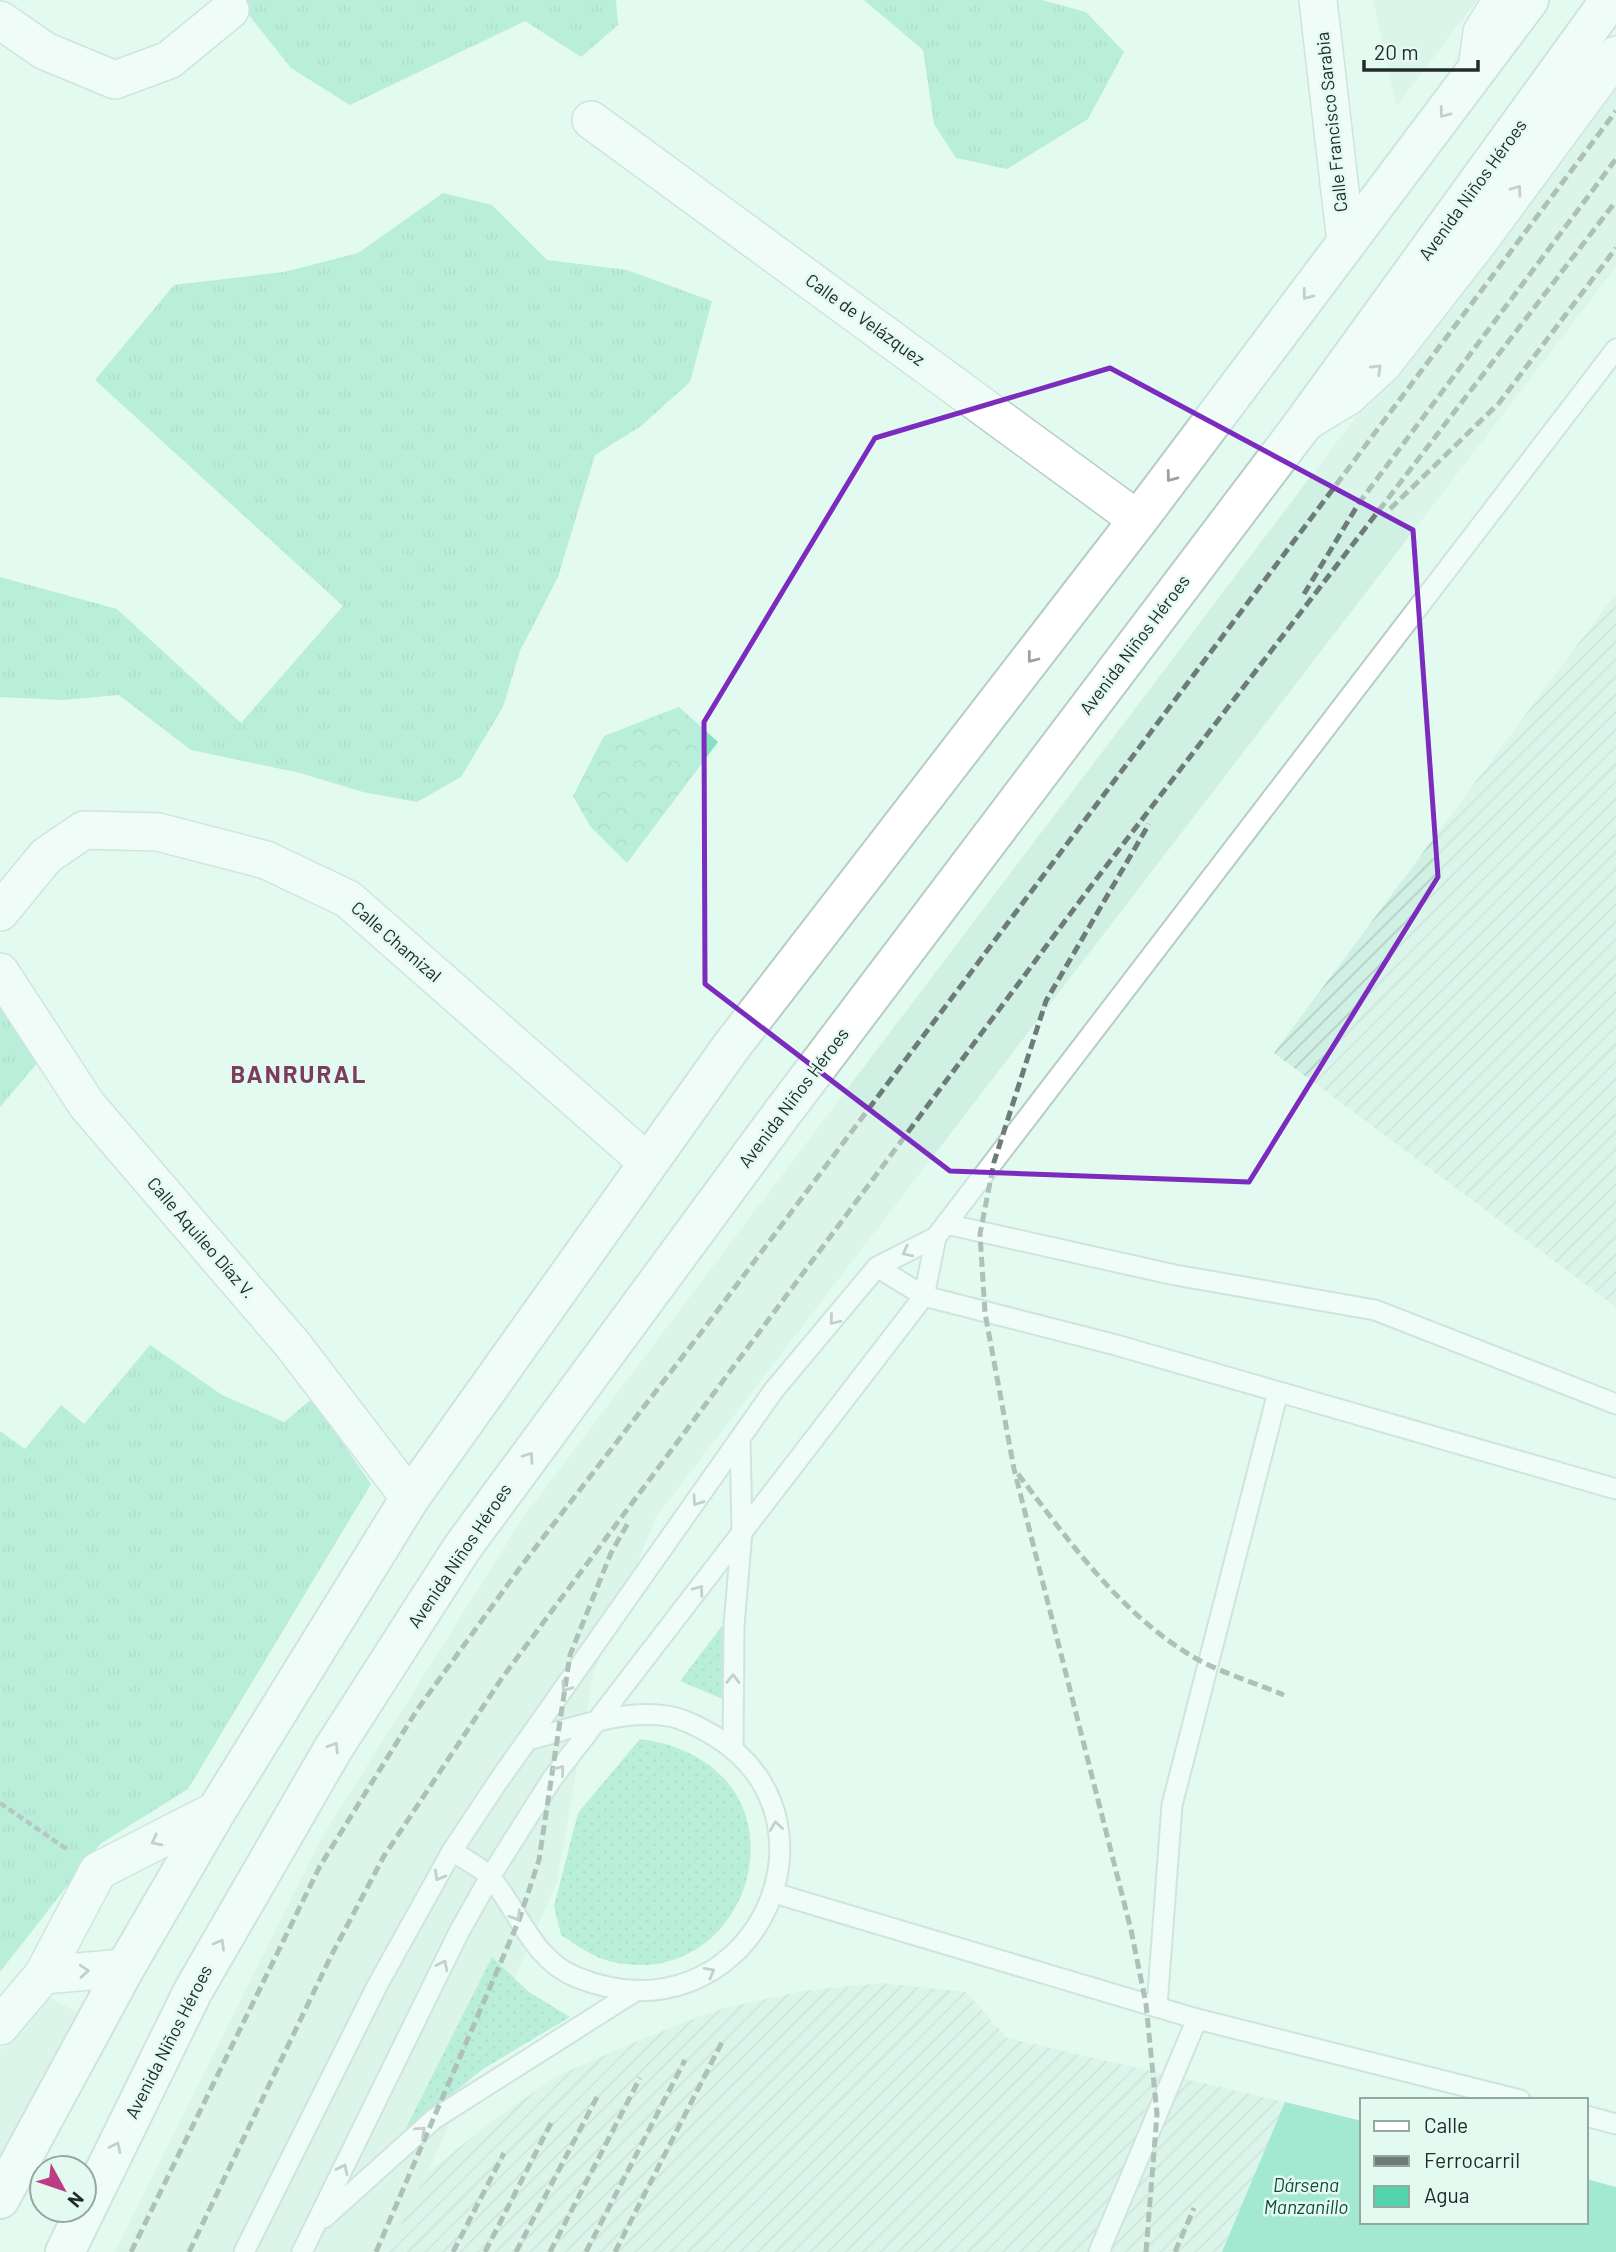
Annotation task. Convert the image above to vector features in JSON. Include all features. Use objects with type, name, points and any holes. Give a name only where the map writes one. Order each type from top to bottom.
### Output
[{"type":"main road","points":[[0,2199],[125,1968],[217,1810],[410,1498],[739,1036],[1138,520],[1529,0]]},
{"type":"main road","name":"Avenida Niños Héroes","points":[[65,2252],[193,1991],[333,1749],[462,1548],[780,1116],[1303,424],[1610,0]]},
{"type":"street","name":"Calle Francisco Sarabia","points":[[1318,0],[1346,243]]},
{"type":"street","points":[[1477,69],[1482,32],[1502,0]]},
{"type":"street","points":[[0,20],[45,51],[115,80],[169,60],[230,10]]},
{"type":"street","points":[[1303,424],[1347,397],[1383,364],[1479,241],[1616,55]]},
{"type":"street","name":"Calle de Velázquez","points":[[591,120],[1138,520]]},
{"type":"street","name":"Calle Chamizal","points":[[0,912],[46,856],[84,830],[158,831],[266,860],[348,900],[647,1162]]},
{"type":"street","name":"Calle Aquileo Díaz V.","points":[[0,972],[87,1105],[293,1345],[410,1498]]},
{"type":"street","points":[[0,2026],[43,1975],[98,1871],[217,1810]]},
{"type":"street","points":[[43,1975],[125,1968]]},
{"type":"lane","points":[[244,2252],[379,1984],[452,1851],[775,1390],[877,1267],[941,1231],[1616,349]]},
{"type":"lane","points":[[302,2252],[459,1932],[490,1877],[552,1779],[925,1296],[941,1231]]},
{"type":"lane","points":[[941,1231],[1375,1310],[1616,1404]]},
{"type":"lane","points":[[877,1267],[925,1296],[1278,1392],[1616,1489]]},
{"type":"lane","points":[[1157,2006],[1172,1805],[1278,1392]]},
{"type":"lane","points":[[733,1747],[734,1625],[742,1532],[740,1439]]},
{"type":"lane","points":[[452,1851],[490,1877],[533,1942],[551,1961],[572,1975],[605,1988],[634,1992],[666,1990],[691,1982],[719,1967],[743,1946],[761,1921],[774,1893],[779,1848],[773,1811],[758,1777],[733,1747],[699,1726],[669,1716],[626,1714],[528,1740]]},
{"type":"lane","points":[[774,1893],[1197,2019],[1512,2098]]},
{"type":"lane","points":[[315,2225],[434,2119],[634,1992]]},
{"type":"lane","points":[[1099,2252],[1197,2019]]},
{"type":"lane","points":[[1588,2117],[1616,2124]]},
{"type":"path","points":[[0,1803],[98,1871]]},
{"type":"highlighted area","points":[[1110,368],[1413,530],[1438,877],[1249,1182],[950,1171],[705,984],[704,722],[875,438]]},
{"type":"shaded area","points":[[1373,0],[1477,0],[1396,107]]},
{"type":"shaded area","points":[[1616,73],[1616,267],[656,1517],[593,1675],[557,1882],[428,2172],[495,2119],[556,2077],[717,2010],[634,2252],[115,2252],[321,1839],[524,1516]]},
{"type":"shaded area","points":[[1616,593],[1616,1307],[1274,1053]]},
{"type":"shaded area","points":[[882,1983],[966,1992],[1007,2038],[1285,2102],[1222,2252],[387,2252],[427,2173],[495,2119],[556,2077],[717,2010],[803,1991]]},
{"type":"shaded area","points":[[45,1995],[78,2013],[0,2161],[0,2050]]},
{"type":"green space","points":[[237,0],[616,0],[618,25],[581,57],[525,21],[350,105],[291,68]]},
{"type":"green space","points":[[864,0],[1042,0],[1086,12],[1124,52],[1088,119],[1007,169],[956,158],[934,124],[923,50]]},
{"type":"green space","points":[[443,193],[492,205],[547,260],[627,270],[712,301],[690,382],[641,426],[595,455],[558,577],[520,651],[503,707],[461,777],[417,802],[363,792],[300,773],[191,750],[119,695],[62,700],[0,697],[0,577],[117,609],[241,723],[343,606],[95,380],[174,285],[284,272],[358,253]]},
{"type":"green space","points":[[679,707],[718,742],[627,863],[590,826],[573,796],[604,736]]},
{"type":"green space","points":[[0,1003],[38,1062],[0,1107]]},
{"type":"green space","points":[[150,1345],[222,1395],[284,1422],[312,1399],[371,1484],[188,1789],[100,1844],[0,1972],[0,1431],[25,1449],[61,1405],[84,1424]]},
{"type":"green space","points":[[725,1622],[723,1699],[680,1681]]},
{"type":"green space","points":[[640,1739],[697,1757],[732,1789],[749,1829],[748,1872],[733,1912],[703,1944],[663,1963],[613,1962],[592,1954],[561,1935],[554,1906],[578,1813]]},
{"type":"green space","points":[[492,1957],[529,1992],[570,2017],[483,2069],[404,2132]]},
{"type":"water","name":"Dársena Manzanillo","points":[[1285,2102],[1360,2121],[1360,2224],[1588,2224],[1588,2180],[1616,2187],[1616,2252],[1222,2252]]},
{"type":"railway","points":[[131,2252],[320,1866],[417,1710],[522,1565],[700,1334],[1616,111]]},
{"type":"railway","points":[[1304,594],[1359,503],[1616,159]]},
{"type":"railway","points":[[189,2252],[331,1956],[384,1856],[502,1678],[1091,886],[1616,201]]},
{"type":"railway","points":[[1390,509],[1499,403],[1616,248]]},
{"type":"railway","points":[[1146,2252],[1157,2114],[1146,2004],[1131,1930],[1014,1469],[985,1313],[980,1234],[994,1162],[1046,1001],[1149,824]]},
{"type":"railway","points":[[1018,1474],[1098,1575],[1143,1620],[1195,1658],[1284,1695]]},
{"type":"railway","points":[[376,2252],[519,1920],[539,1860],[570,1655],[611,1553],[628,1523]]},
{"type":"railway","points":[[615,2252],[722,2042]]},
{"type":"railway","points":[[586,2252],[685,2060]]},
{"type":"railway","points":[[550,2252],[640,2078]]},
{"type":"railway","points":[[516,2252],[597,2097]]},
{"type":"railway","points":[[485,2252],[553,2119]]},
{"type":"railway","points":[[453,2252],[504,2153]]},
{"type":"railway","points":[[1175,2252],[1194,2208]]},
{"type":"district","name":"BANRURAL","points":[[299,1075]]}]
